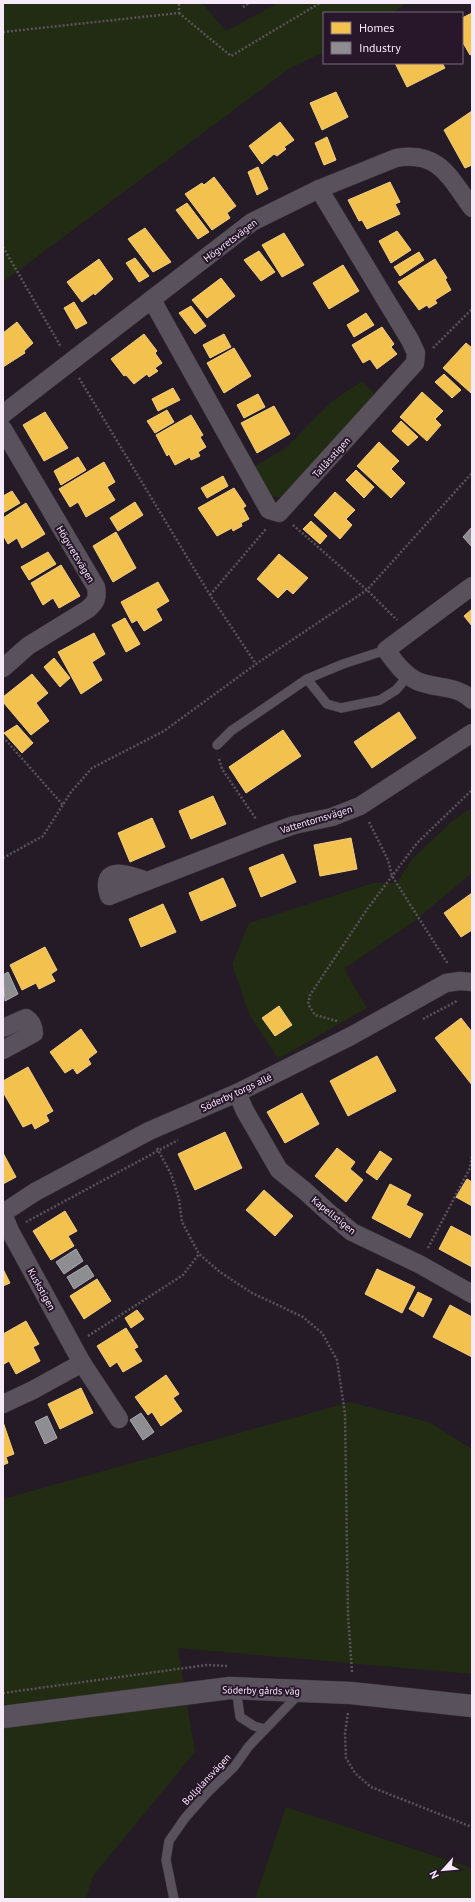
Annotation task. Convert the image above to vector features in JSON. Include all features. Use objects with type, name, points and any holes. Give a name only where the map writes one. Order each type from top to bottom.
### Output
[{"type":"main road","name":"Söderby gårds väg","points":[[3,1717],[236,1688],[352,1693],[472,1706]]},
{"type":"street","name":"Högvretsvägen","points":[[3,414],[252,222],[319,189],[396,158],[408,156],[420,157],[431,160],[445,170],[472,208]]},
{"type":"street","points":[[319,189],[410,340],[416,353],[415,363]]},
{"type":"street","points":[[152,300],[269,510],[279,513]]},
{"type":"street","name":"Tallåsstigen","points":[[279,513],[415,363]]},
{"type":"street","name":"Högvretsvägen","points":[[3,429],[96,587],[98,596],[95,603],[88,609],[28,646],[3,668]]},
{"type":"street","points":[[472,586],[386,650],[397,666],[408,676],[418,681],[460,691],[472,700]]},
{"type":"street","name":"Vattentornsvägen","points":[[147,881],[266,834],[294,825],[332,817],[360,806],[472,733]]},
{"type":"street","name":"Söderby torgs allé","points":[[3,1213],[35,1192],[149,1131],[237,1093],[351,1036],[446,983],[466,982]]},
{"type":"street","points":[[3,1028],[26,1018],[30,1020],[34,1033],[3,1050]]},
{"type":"street","name":"Kapellstigen","points":[[237,1093],[245,1111],[279,1170],[352,1232],[419,1264],[472,1294]]},
{"type":"street","name":"Kuskstigen","points":[[3,1213],[10,1231],[82,1363],[119,1419]]},
{"type":"street","points":[[3,1404],[33,1390],[82,1363]]},
{"type":"lane","points":[[217,745],[231,731],[307,679],[342,664],[386,650]]},
{"type":"lane","points":[[307,679],[326,704],[341,708],[380,700],[396,690],[408,676]]},
{"type":"lane","points":[[236,1688],[240,1717],[254,1726],[266,1729]]},
{"type":"lane","name":"Bollplansvägen","points":[[174,1899],[166,1860],[169,1841],[185,1818],[208,1792],[234,1767],[249,1746],[302,1690]]},
{"type":"path","points":[[178,3],[179,13],[231,56],[320,3]]},
{"type":"path","points":[[243,7],[249,3]]},
{"type":"path","points":[[3,32],[179,13]]},
{"type":"path","points":[[3,247],[69,362],[210,595],[256,664]]},
{"type":"path","points":[[415,363],[426,356],[472,309]]},
{"type":"path","points":[[3,858],[43,836],[71,792],[92,768],[164,730],[256,664],[367,590],[472,473]]},
{"type":"path","points":[[210,595],[279,513],[367,590],[410,633]]},
{"type":"path","points":[[3,737],[63,805]]},
{"type":"path","points":[[217,745],[218,757],[222,769],[266,834]]},
{"type":"path","points":[[351,1036],[339,1022],[315,1015],[310,1010],[308,1000],[368,908],[417,843],[472,790]]},
{"type":"path","points":[[360,806],[388,860],[392,876],[466,982]]},
{"type":"path","points":[[149,1131],[171,1174],[179,1199],[182,1222],[199,1254],[220,1272],[252,1293],[303,1318],[322,1333],[337,1360],[345,1414],[348,1615],[352,1674],[352,1693],[346,1739],[346,1758],[354,1773],[371,1787],[472,1827]]},
{"type":"path","points":[[419,1264],[470,1168],[472,1155]]},
{"type":"path","points":[[73,1346],[183,1275],[199,1254]]},
{"type":"green space","points":[[3,3],[202,3],[226,31],[278,3],[407,3],[394,12],[323,12],[323,52],[289,69],[3,282]]},
{"type":"green space","points":[[362,381],[377,396],[286,498],[271,496],[255,466],[287,447],[331,402]]},
{"type":"green space","points":[[472,807],[472,873],[412,923],[344,969],[367,1008],[278,1059],[249,1014],[232,964],[249,923],[373,883],[397,883],[412,859],[450,823]]},
{"type":"green space","points":[[350,1402],[429,1422],[472,1449],[472,1674],[178,1648],[195,1752],[93,1876],[86,1899],[3,1899],[3,1499]]},
{"type":"green space","points":[[286,1807],[472,1868],[472,1899],[255,1899]]},
{"type":"building: Homes","points":[[472,13],[472,54],[470,55],[463,43],[463,18]]},
{"type":"building: Homes","points":[[396,64],[443,64],[445,68],[407,87]]},
{"type":"building: Homes","points":[[336,92],[348,117],[322,130],[310,103]]},
{"type":"building: Homes","points":[[472,111],[472,165],[465,168],[444,130]]},
{"type":"building: Homes","points":[[280,122],[294,140],[284,147],[286,149],[277,156],[274,154],[262,164],[249,146]]},
{"type":"building: Homes","points":[[327,137],[336,160],[324,165],[315,143]]},
{"type":"building: Homes","points":[[258,167],[268,189],[257,195],[248,172]]},
{"type":"building: Homes","points":[[214,177],[236,206],[227,213],[230,218],[212,230],[185,194],[202,183],[204,185]]},
{"type":"building: Homes","points":[[390,182],[400,202],[395,204],[400,214],[367,229],[362,220],[359,221],[348,200]]},
{"type":"building: Homes","points":[[187,203],[209,232],[198,239],[176,210]]},
{"type":"building: Homes","points":[[145,228],[171,262],[153,272],[128,239]]},
{"type":"building: Homes","points":[[397,231],[411,250],[391,263],[379,241]]},
{"type":"building: Homes","points":[[284,233],[304,265],[282,277],[262,245]]},
{"type":"building: Homes","points":[[259,251],[275,272],[261,281],[244,260]]},
{"type":"building: Homes","points":[[419,252],[424,260],[400,276],[394,267]]},
{"type":"building: Homes","points":[[135,258],[149,276],[139,282],[126,263]]},
{"type":"building: Homes","points":[[99,259],[113,279],[95,295],[94,293],[82,302],[67,282]]},
{"type":"building: Homes","points":[[435,259],[447,278],[445,279],[451,290],[435,300],[437,303],[429,308],[427,305],[419,310],[398,282]]},
{"type":"building: Homes","points":[[343,265],[359,291],[329,309],[313,283]]},
{"type":"building: Homes","points":[[221,278],[235,296],[207,318],[192,300]]},
{"type":"building: Homes","points":[[74,302],[87,323],[76,329],[64,308]]},
{"type":"building: Homes","points":[[191,306],[206,326],[195,334],[179,313]]},
{"type":"building: Homes","points":[[366,313],[374,325],[354,337],[347,325]]},
{"type":"building: Homes","points":[[17,322],[33,343],[24,351],[25,353],[3,367],[3,333]]},
{"type":"building: Homes","points":[[382,327],[394,344],[391,347],[397,354],[377,369],[370,359],[363,363],[352,345]]},
{"type":"building: Homes","points":[[144,334],[157,351],[155,353],[162,363],[155,368],[158,371],[149,377],[147,374],[134,384],[126,375],[124,376],[111,359]]},
{"type":"building: Homes","points":[[224,334],[231,347],[210,358],[203,345]]},
{"type":"building: Homes","points":[[466,343],[472,348],[471,393],[443,368]]},
{"type":"building: Homes","points":[[234,348],[251,376],[224,393],[207,363]]},
{"type":"building: Homes","points":[[444,374],[461,390],[452,398],[435,382]]},
{"type":"building: Homes","points":[[173,388],[180,400],[158,411],[152,399]]},
{"type":"building: Homes","points":[[422,392],[443,411],[435,419],[441,425],[427,441],[400,417]]},
{"type":"building: Homes","points":[[258,394],[265,407],[244,418],[237,405]]},
{"type":"building: Homes","points":[[274,406],[290,434],[257,453],[241,423]]},
{"type":"building: Homes","points":[[167,410],[174,422],[155,433],[147,421]]},
{"type":"building: Homes","points":[[45,412],[68,448],[44,461],[23,425]]},
{"type":"building: Homes","points":[[191,415],[203,435],[200,437],[206,447],[198,452],[200,456],[191,460],[190,457],[175,465],[169,454],[167,456],[156,435]]},
{"type":"building: Homes","points":[[401,421],[418,437],[408,446],[392,431]]},
{"type":"building: Homes","points":[[379,442],[399,461],[391,469],[405,483],[391,498],[357,466]]},
{"type":"building: Homes","points":[[78,457],[86,470],[61,485],[54,471]]},
{"type":"building: Homes","points":[[104,462],[115,482],[107,487],[115,500],[86,517],[78,502],[70,507],[59,489]]},
{"type":"building: Homes","points":[[356,470],[374,487],[364,498],[346,480]]},
{"type":"building: Homes","points":[[223,476],[228,486],[207,498],[201,488]]},
{"type":"building: Homes","points":[[234,488],[246,506],[243,508],[249,519],[241,523],[242,526],[233,531],[232,528],[217,536],[198,508]]},
{"type":"building: Homes","points":[[12,491],[20,503],[3,513],[3,496]]},
{"type":"building: Homes","points":[[335,492],[355,510],[346,519],[352,525],[340,539],[314,515]]},
{"type":"building: Homes","points":[[135,502],[143,515],[118,531],[110,518]]},
{"type":"building: Homes","points":[[26,503],[45,534],[22,548],[17,538],[8,544],[3,535],[3,518]]},
{"type":"building: Homes","points":[[311,521],[327,536],[320,544],[303,529]]},
{"type":"building: Homes","points":[[116,532],[136,568],[113,582],[93,546]]},
{"type":"building: Homes","points":[[48,552],[56,564],[29,580],[21,567]]},
{"type":"building: Homes","points":[[279,554],[308,578],[293,594],[287,589],[278,598],[257,579]]},
{"type":"building: Homes","points":[[61,565],[80,596],[59,608],[53,598],[43,605],[31,583]]},
{"type":"building: Homes","points":[[158,582],[169,601],[156,609],[162,620],[144,631],[137,620],[132,623],[121,602]]},
{"type":"building: Homes","points":[[472,609],[472,626],[464,616]]},
{"type":"building: Homes","points":[[125,618],[140,644],[126,652],[112,625]]},
{"type":"building: Homes","points":[[94,633],[105,654],[92,662],[102,680],[81,694],[58,652]]},
{"type":"building: Homes","points":[[54,658],[70,678],[60,687],[44,667]]},
{"type":"building: Homes","points":[[32,674],[48,693],[36,703],[49,721],[31,735],[3,702],[3,697]]},
{"type":"building: Homes","points":[[399,712],[416,738],[372,768],[354,742]]},
{"type":"building: Homes","points":[[17,725],[33,743],[22,753],[4,733]]},
{"type":"building: Homes","points":[[283,730],[301,756],[246,793],[229,767]]},
{"type":"building: Homes","points":[[213,796],[226,824],[191,839],[179,811]]},
{"type":"building: Homes","points":[[152,818],[165,847],[130,862],[118,833]]},
{"type":"building: Homes","points":[[351,838],[357,869],[320,876],[314,845]]},
{"type":"building: Homes","points":[[283,854],[296,882],[261,897],[249,868]]},
{"type":"building: Homes","points":[[223,878],[236,906],[201,921],[189,893]]},
{"type":"building: Homes","points":[[472,893],[472,930],[461,937],[444,913]]},
{"type":"building: Homes","points":[[163,904],[176,932],[141,947],[129,919]]},
{"type":"building: Homes","points":[[45,947],[57,970],[51,974],[55,981],[39,989],[36,983],[22,990],[10,965]]},
{"type":"building: Homes","points":[[279,1006],[292,1025],[275,1036],[262,1018]]},
{"type":"building: Homes","points":[[461,1018],[472,1032],[472,1085],[435,1038]]},
{"type":"building: Homes","points":[[81,1029],[97,1052],[88,1059],[91,1064],[77,1074],[73,1068],[65,1073],[50,1052]]},
{"type":"building: Homes","points":[[377,1056],[396,1091],[348,1116],[330,1081]]},
{"type":"building: Homes","points":[[28,1067],[53,1111],[46,1115],[49,1121],[35,1129],[32,1123],[23,1127],[3,1092],[3,1081]]},
{"type":"building: Homes","points":[[302,1093],[319,1124],[285,1143],[267,1112]]},
{"type":"building: Homes","points":[[225,1132],[242,1168],[195,1190],[178,1154]]},
{"type":"building: Homes","points":[[337,1148],[355,1162],[350,1169],[363,1180],[346,1202],[315,1176]]},
{"type":"building: Homes","points":[[380,1151],[392,1159],[377,1180],[366,1172]]},
{"type":"building: Homes","points":[[3,1153],[16,1177],[3,1184]]},
{"type":"building: Homes","points":[[467,1179],[472,1182],[472,1206],[456,1197]]},
{"type":"building: Homes","points":[[390,1184],[411,1195],[406,1205],[423,1214],[410,1238],[372,1218]]},
{"type":"building: Homes","points":[[264,1190],[293,1216],[275,1236],[246,1210]]},
{"type":"building: Homes","points":[[65,1211],[77,1231],[68,1236],[74,1246],[51,1260],[33,1231]]},
{"type":"building: Homes","points":[[451,1226],[472,1237],[472,1267],[439,1249]]},
{"type":"building: Homes","points":[[3,1269],[10,1283],[3,1286]]},
{"type":"building: Homes","points":[[377,1269],[415,1287],[402,1313],[365,1294]]},
{"type":"building: Homes","points":[[97,1279],[111,1301],[84,1319],[70,1296]]},
{"type":"building: Homes","points":[[418,1292],[432,1299],[423,1317],[409,1309]]},
{"type":"building: Homes","points":[[450,1305],[472,1317],[472,1357],[433,1337]]},
{"type":"building: Homes","points":[[137,1310],[144,1319],[131,1328],[125,1318]]},
{"type":"building: Homes","points":[[26,1321],[39,1344],[33,1347],[40,1361],[16,1374],[9,1361],[4,1364],[3,1363],[3,1334]]},
{"type":"building: Homes","points":[[126,1328],[138,1347],[134,1349],[142,1361],[123,1372],[117,1362],[110,1367],[97,1346]]},
{"type":"building: Homes","points":[[166,1375],[179,1394],[173,1398],[182,1411],[161,1426],[152,1412],[148,1415],[135,1397]]},
{"type":"building: Homes","points":[[81,1388],[93,1413],[60,1429],[48,1404]]},
{"type":"building: Homes","points":[[3,1422],[14,1454],[6,1457],[8,1463],[3,1465]]},
{"type":"building: Industry","points":[[471,528],[472,529],[472,547],[463,537]]},
{"type":"building: Industry","points":[[8,972],[18,994],[5,1001],[3,975]]},
{"type":"building: Industry","points":[[76,1249],[83,1261],[64,1274],[56,1262]]},
{"type":"building: Industry","points":[[87,1265],[94,1276],[74,1289],[67,1277]]},
{"type":"building: Industry","points":[[141,1413],[154,1432],[143,1440],[130,1420]]},
{"type":"building: Industry","points":[[47,1416],[57,1438],[45,1444],[35,1422]]}]
